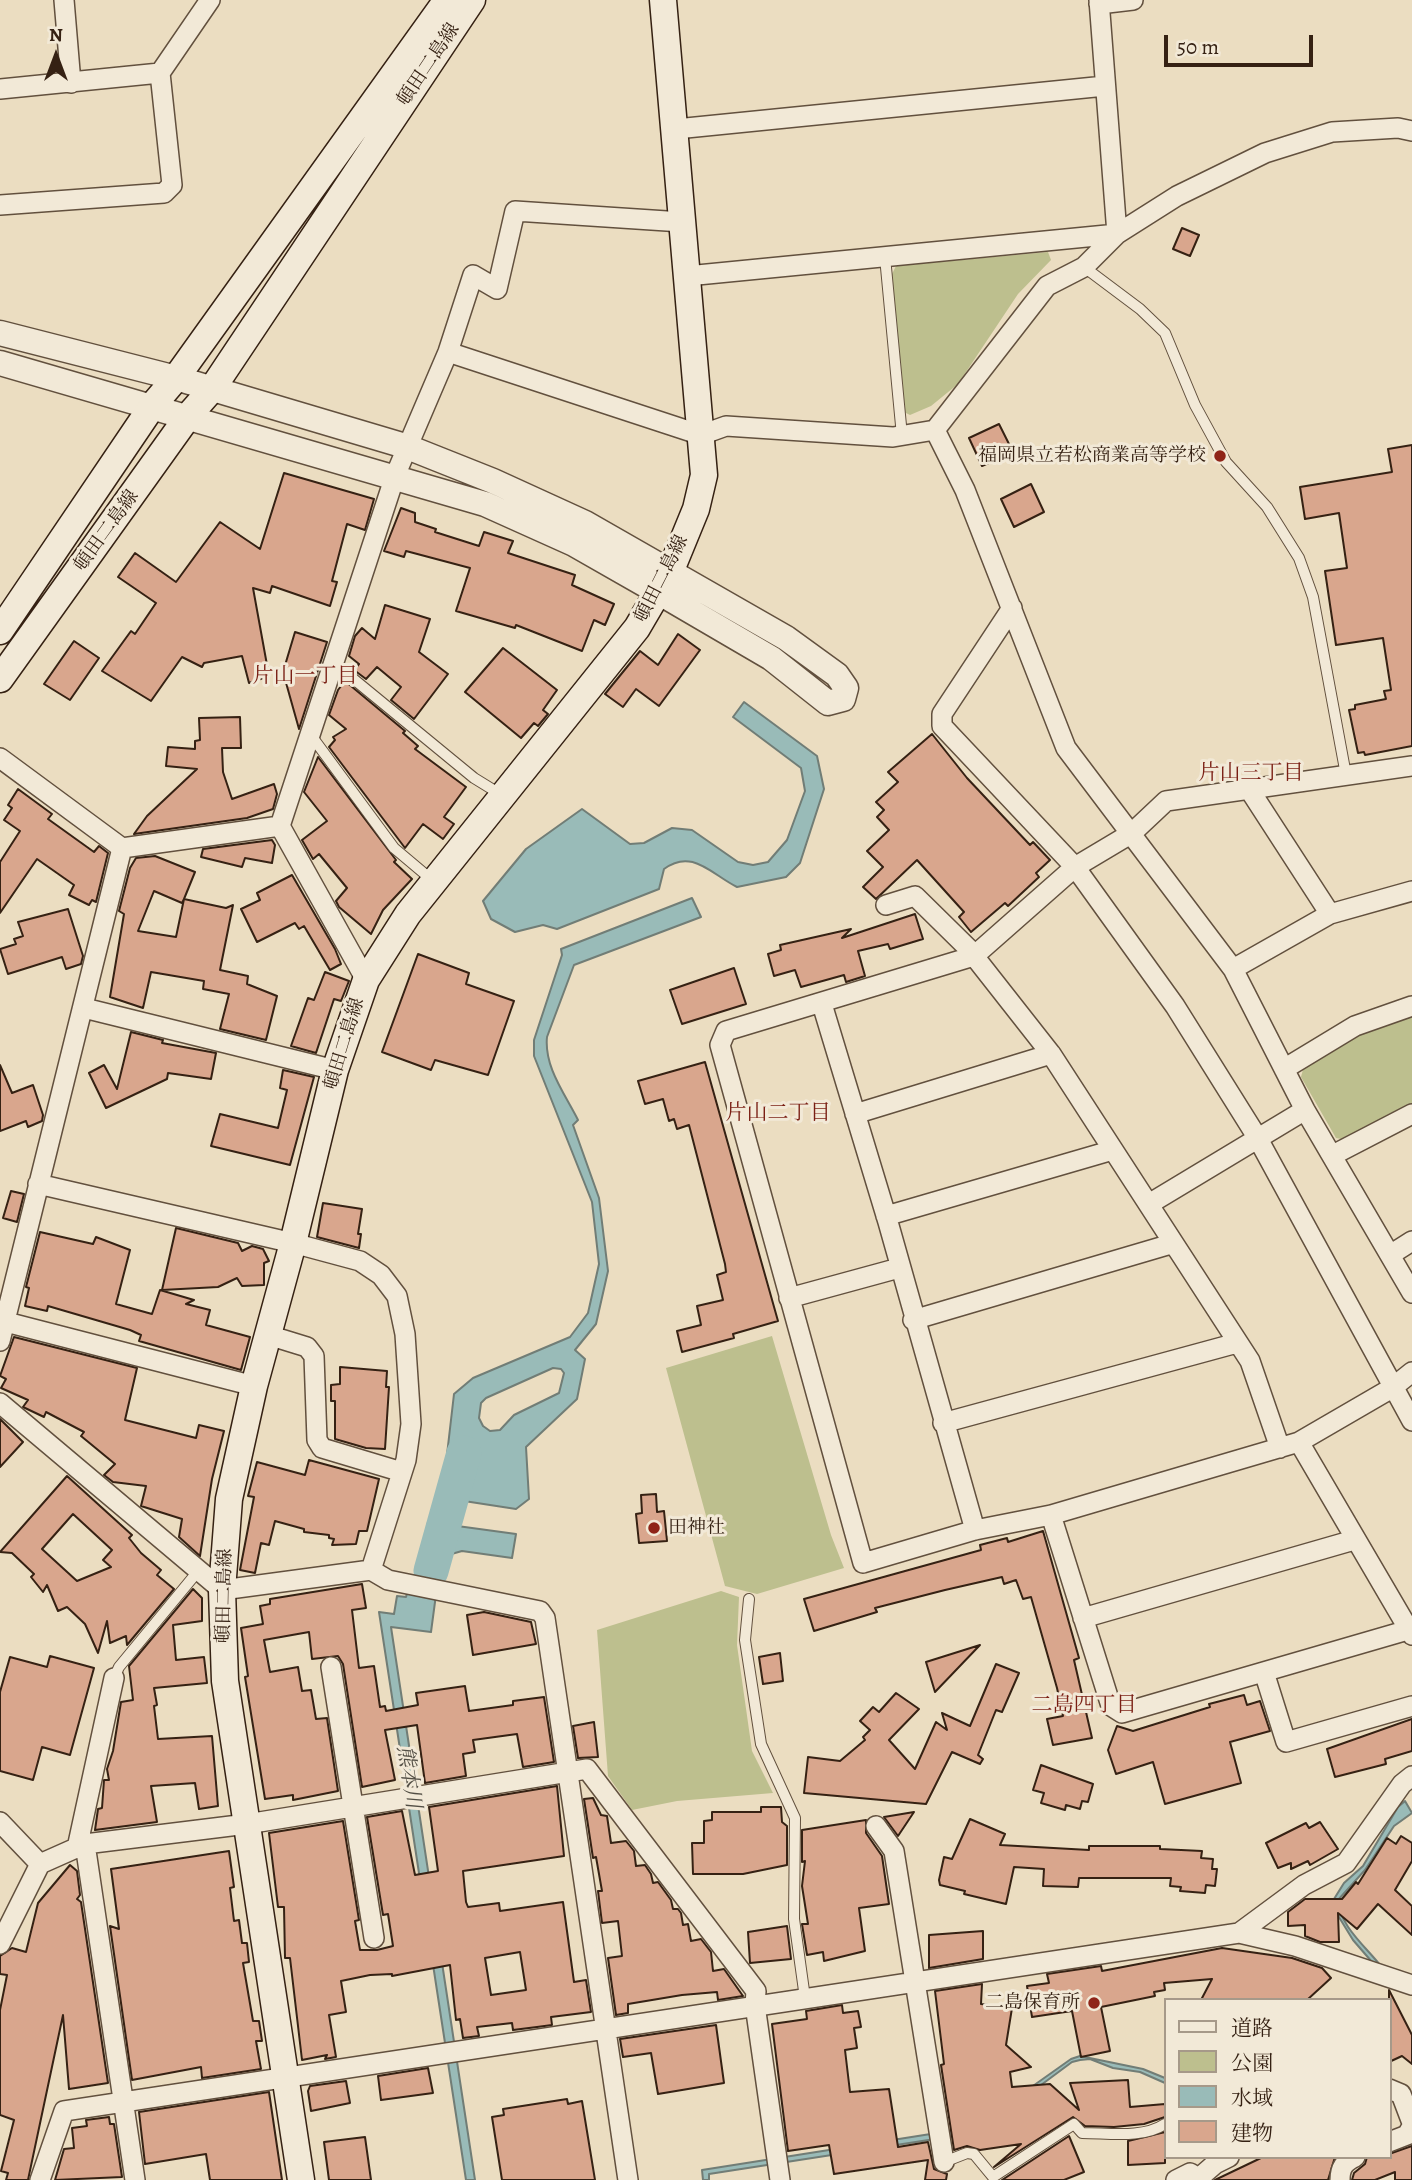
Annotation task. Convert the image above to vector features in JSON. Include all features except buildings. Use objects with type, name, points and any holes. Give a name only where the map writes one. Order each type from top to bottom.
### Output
[{"type":"main road","name":"頓田二島線","points":[[0,631],[153,405],[176,378],[447,0]]},
{"type":"main road","name":"頓田二島線","points":[[0,679],[189,415],[212,389],[472,0]]},
{"type":"main road","name":"頓田二島線","points":[[301,2180],[225,1681],[222,1590],[229,1499],[254,1386],[293,1243],[335,1070],[366,980],[408,915],[637,628],[664,581],[696,509],[704,475],[663,0]]},
{"type":"street","points":[[64,0],[71,83]]},
{"type":"street","points":[[0,205],[164,192],[172,185],[160,74],[210,0]]},
{"type":"street","points":[[1117,234],[1099,2],[1133,0]]},
{"type":"street","points":[[0,89],[160,74]]},
{"type":"street","points":[[676,128],[1105,86]]},
{"type":"street","points":[[448,352],[701,435],[726,426],[902,436],[935,430],[1046,286],[1084,267],[1117,234],[1177,197],[1265,153],[1332,132],[1398,128],[1412,131]]},
{"type":"street","points":[[366,980],[279,826],[405,446],[448,352],[473,275],[497,289],[516,211],[682,222]]},
{"type":"street","points":[[687,276],[1117,234]]},
{"type":"street","points":[[0,333],[176,378],[405,446],[585,523],[664,581],[771,657],[828,703],[842,699],[846,688],[837,675],[786,638],[664,581],[485,504],[189,415],[0,362]]},
{"type":"street","points":[[935,430],[965,490],[1066,748],[1233,969],[1305,1110],[1334,1155],[1412,1293]]},
{"type":"street","points":[[1012,608],[942,714],[942,726],[1075,867],[1175,1006],[1257,1137],[1412,1421]]},
{"type":"street","points":[[0,758],[122,848],[279,826]]},
{"type":"street","points":[[1412,766],[1167,801],[1132,833],[1075,867],[975,956],[726,1031],[720,1045],[863,1563],[975,1530],[1051,1515],[1290,1445],[1392,1388],[1412,1372]]},
{"type":"street","points":[[1249,789],[1330,914]]},
{"type":"street","points":[[122,848],[3,1332],[254,1386]]},
{"type":"street","points":[[1233,969],[1330,914],[1412,891]]},
{"type":"street","points":[[886,905],[915,896],[975,956],[1051,1054],[1149,1204],[1171,1244],[1250,1361],[1290,1445],[1354,1539],[1410,1632],[1122,1713],[1111,1706],[1051,1515]]},
{"type":"street","points":[[822,1004],[886,1216],[913,1320],[975,1530]]},
{"type":"street","points":[[1284,1069],[1355,1026],[1412,1006]]},
{"type":"street","points":[[84,1009],[335,1070]]},
{"type":"street","points":[[855,1114],[1051,1054]]},
{"type":"street","points":[[1149,1204],[1305,1110]]},
{"type":"street","points":[[1334,1155],[1412,1114]]},
{"type":"street","points":[[886,1216],[1113,1150]]},
{"type":"street","points":[[38,1184],[293,1243],[360,1261],[381,1275],[397,1296],[410,1377],[411,1424],[402,1472],[371,1570]]},
{"type":"street","points":[[1390,1255],[1412,1241]]},
{"type":"street","points":[[913,1320],[1171,1244]]},
{"type":"street","points":[[789,1298],[900,1268]]},
{"type":"street","points":[[268,1335],[307,1347],[314,1356],[317,1440],[322,1448],[402,1472]]},
{"type":"street","points":[[943,1423],[1237,1343]]},
{"type":"street","points":[[0,1403],[222,1590],[371,1570],[388,1580],[540,1611],[545,1618],[628,2180]]},
{"type":"street","points":[[1083,1618],[1354,1539]]},
{"type":"street","points":[[331,1667],[374,1938]]},
{"type":"street","points":[[1264,1672],[1286,1742],[1412,1706]]},
{"type":"street","points":[[114,1678],[81,1846],[135,2180]]},
{"type":"street","points":[[0,1944],[40,1864],[81,1846],[247,1824],[587,1769],[756,1991],[755,2005],[780,2180]]},
{"type":"street","points":[[1239,1933],[1304,1885],[1346,1863],[1402,1784],[1412,1776]]},
{"type":"street","points":[[0,1822],[40,1864]]},
{"type":"street","points":[[876,1826],[894,1851],[944,2162]]},
{"type":"street","points":[[40,2180],[64,2111],[605,2026],[1239,1933],[1295,1946],[1412,1985]]},
{"type":"street","points":[[1391,2090],[1401,2094],[1412,2124],[1407,2134],[1391,2141]]},
{"type":"street","points":[[1176,2180],[1190,2173],[1200,2179],[1215,2164],[1225,2159]]},
{"type":"street","points":[[1340,2180],[1340,2170],[1351,2159]]},
{"type":"lane","points":[[885,257],[902,436]]},
{"type":"lane","points":[[1084,267],[1140,309],[1165,333],[1195,405],[1226,462],[1267,507],[1299,558],[1312,597],[1346,775]]},
{"type":"lane","points":[[333,663],[474,778],[503,796]]},
{"type":"lane","points":[[310,733],[394,848],[434,882]]},
{"type":"lane","points":[[114,1678],[199,1570]]},
{"type":"lane","points":[[749,1599],[746,1640],[761,1744],[795,1818],[794,1919],[805,1998]]},
{"type":"lane","points":[[944,2162],[974,2154],[993,2177],[1074,2124],[1082,2133],[1154,2132],[1164,2125]]},
{"type":"green space","points":[[1048,252],[1051,260],[1018,294],[958,384],[931,406],[910,415],[904,412],[892,274],[896,266]]},
{"type":"green space","points":[[1412,1014],[1412,1104],[1346,1140],[1336,1138],[1301,1077],[1305,1062],[1364,1030]]},
{"type":"green space","points":[[772,1336],[831,1535],[844,1568],[757,1594],[725,1586],[666,1368]]},
{"type":"green space","points":[[721,1591],[739,1597],[737,1645],[752,1751],[773,1793],[677,1801],[632,1810],[608,1776],[597,1630]]},
{"type":"water","points":[[744,702],[817,756],[824,789],[800,863],[786,877],[737,887],[701,865],[684,861],[664,869],[659,889],[557,929],[543,925],[515,932],[491,919],[483,901],[526,849],[582,809],[630,844],[644,843],[672,828],[692,830],[738,862],[753,865],[768,862],[787,840],[805,791],[801,768],[733,717]]},
{"type":"water","points":[[692,898],[701,917],[574,965],[547,1037],[552,1070],[578,1120],[573,1125],[599,1198],[608,1271],[596,1324],[575,1350],[585,1359],[577,1399],[526,1447],[529,1499],[516,1509],[451,1499],[443,1489],[454,1394],[473,1378],[570,1337],[588,1313],[599,1264],[592,1202],[534,1056],[534,1040],[562,955],[561,949]],"holes":[[[553,1368],[561,1369],[564,1373],[559,1393],[514,1415],[500,1430],[490,1431],[483,1426],[479,1418],[481,1403],[486,1398]]]},
{"type":"water","points":[[428,1522],[516,1534],[512,1558],[462,1551],[441,1557],[431,1632],[391,1627],[475,2180],[466,2180],[379,1612],[394,1614],[397,1596],[406,1597],[408,1590],[418,1592]]},
{"type":"water","points":[[1405,1801],[1412,1813],[1394,1826],[1365,1870],[1338,1900],[1348,1927],[1380,1965],[1372,1962],[1353,1940],[1334,1909],[1334,1899],[1344,1883],[1363,1866],[1398,1807]]},
{"type":"water","points":[[1080,2056],[1143,2069],[1164,2078],[1164,2083],[1140,2072],[1113,2068],[1090,2059],[1080,2060],[1072,2062],[987,2128],[935,2139],[709,2174],[709,2180],[703,2180],[702,2170],[975,2127],[1071,2059]]},
{"type":"waterway","name":"熊本川","points":[[431,1571],[464,1453]]},
{"type":"place","name":"福岡県立若松商業高等学校","points":[[1220,456]]},
{"type":"place","name":"田神社","points":[[654,1528]]},
{"type":"place","name":"二島保育所","points":[[1094,2003]]},
{"type":"district","name":"片山一丁目","points":[[305,677]]},
{"type":"district","name":"片山三丁目","points":[[1251,774]]},
{"type":"district","name":"片山二丁目","points":[[778,1114]]},
{"type":"district","name":"二島四丁目","points":[[1084,1706]]}]
